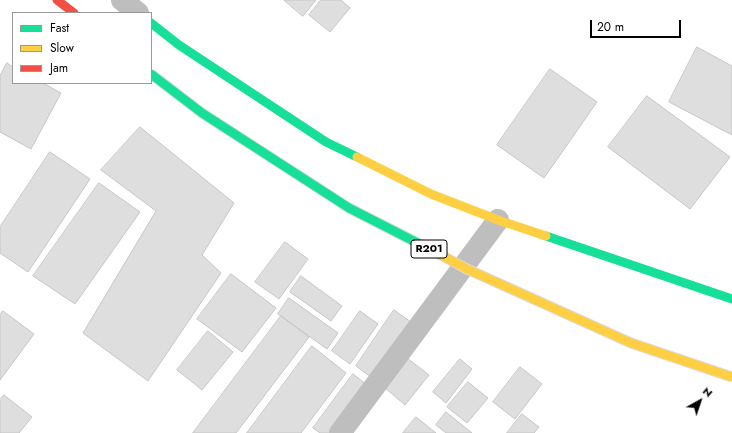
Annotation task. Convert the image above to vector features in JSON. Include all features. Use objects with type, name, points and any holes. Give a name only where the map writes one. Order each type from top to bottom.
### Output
[{"type":"main road","points":[[57,0],[73,12]]},
{"type":"main road","points":[[152,24],[179,45],[326,142],[431,194],[498,220],[732,300]]},
{"type":"main road","name":"R201","points":[[152,75],[202,113],[349,208],[467,269],[631,343],[732,377]]},
{"type":"street","points":[[122,0],[137,12]]},
{"type":"street","points":[[340,433],[498,220]]},
{"type":"building","points":[[284,0],[316,0],[303,16]]},
{"type":"building","points":[[321,0],[341,0],[350,8],[330,32],[309,15]]},
{"type":"building","points":[[697,47],[732,66],[732,135],[669,102]]},
{"type":"building","points":[[7,63],[12,66],[12,84],[45,84],[61,93],[31,149],[0,132],[0,76]]},
{"type":"building","points":[[550,69],[597,102],[544,178],[497,145]]},
{"type":"building","points":[[647,96],[730,157],[690,209],[608,147]]},
{"type":"building","points":[[140,127],[234,203],[202,255],[221,273],[148,381],[83,333],[156,211],[101,170]]},
{"type":"building","points":[[50,152],[90,179],[28,272],[0,253],[0,227]]},
{"type":"building","points":[[99,183],[140,212],[75,304],[33,276]]},
{"type":"building","points":[[285,242],[308,259],[279,299],[255,282]]},
{"type":"building","points":[[231,274],[276,308],[242,352],[197,319]]},
{"type":"building","points":[[301,276],[342,306],[331,321],[290,292]]},
{"type":"building","points":[[289,298],[338,333],[327,349],[278,314]]},
{"type":"building","points":[[394,310],[414,324],[375,380],[356,366]]},
{"type":"building","points":[[3,311],[34,334],[0,380],[0,315]]},
{"type":"building","points":[[360,311],[378,324],[350,364],[332,351]]},
{"type":"building","points":[[281,316],[309,337],[236,433],[193,433]]},
{"type":"building","points":[[208,331],[233,352],[202,390],[177,370]]},
{"type":"building","points":[[312,346],[346,373],[301,433],[247,433]]},
{"type":"building","points":[[407,358],[429,375],[405,405],[384,387]]},
{"type":"building","points":[[460,359],[472,369],[446,403],[433,392]]},
{"type":"building","points":[[520,367],[542,384],[515,419],[493,402]]},
{"type":"building","points":[[353,374],[372,389],[338,433],[320,433],[313,428]]},
{"type":"building","points":[[468,382],[488,398],[467,423],[447,407]]},
{"type":"building","points":[[4,395],[32,417],[19,433],[0,433],[0,400]]},
{"type":"building","points":[[446,412],[472,433],[446,433],[436,425]]},
{"type":"building","points":[[522,414],[539,427],[534,433],[507,433]]},
{"type":"building","points":[[416,417],[436,433],[403,433]]},
{"type":"traffic: fast","points":[[152,24],[179,45],[326,142],[357,157]]},
{"type":"traffic: fast","points":[[152,75],[202,113],[349,208],[441,255]]},
{"type":"traffic: fast","points":[[546,236],[732,299]]},
{"type":"traffic: slow","points":[[357,157],[431,194],[498,220],[546,236]]},
{"type":"traffic: slow","points":[[441,255],[467,269],[631,343],[732,377]]},
{"type":"traffic: jam","points":[[57,0],[73,12]]}]
